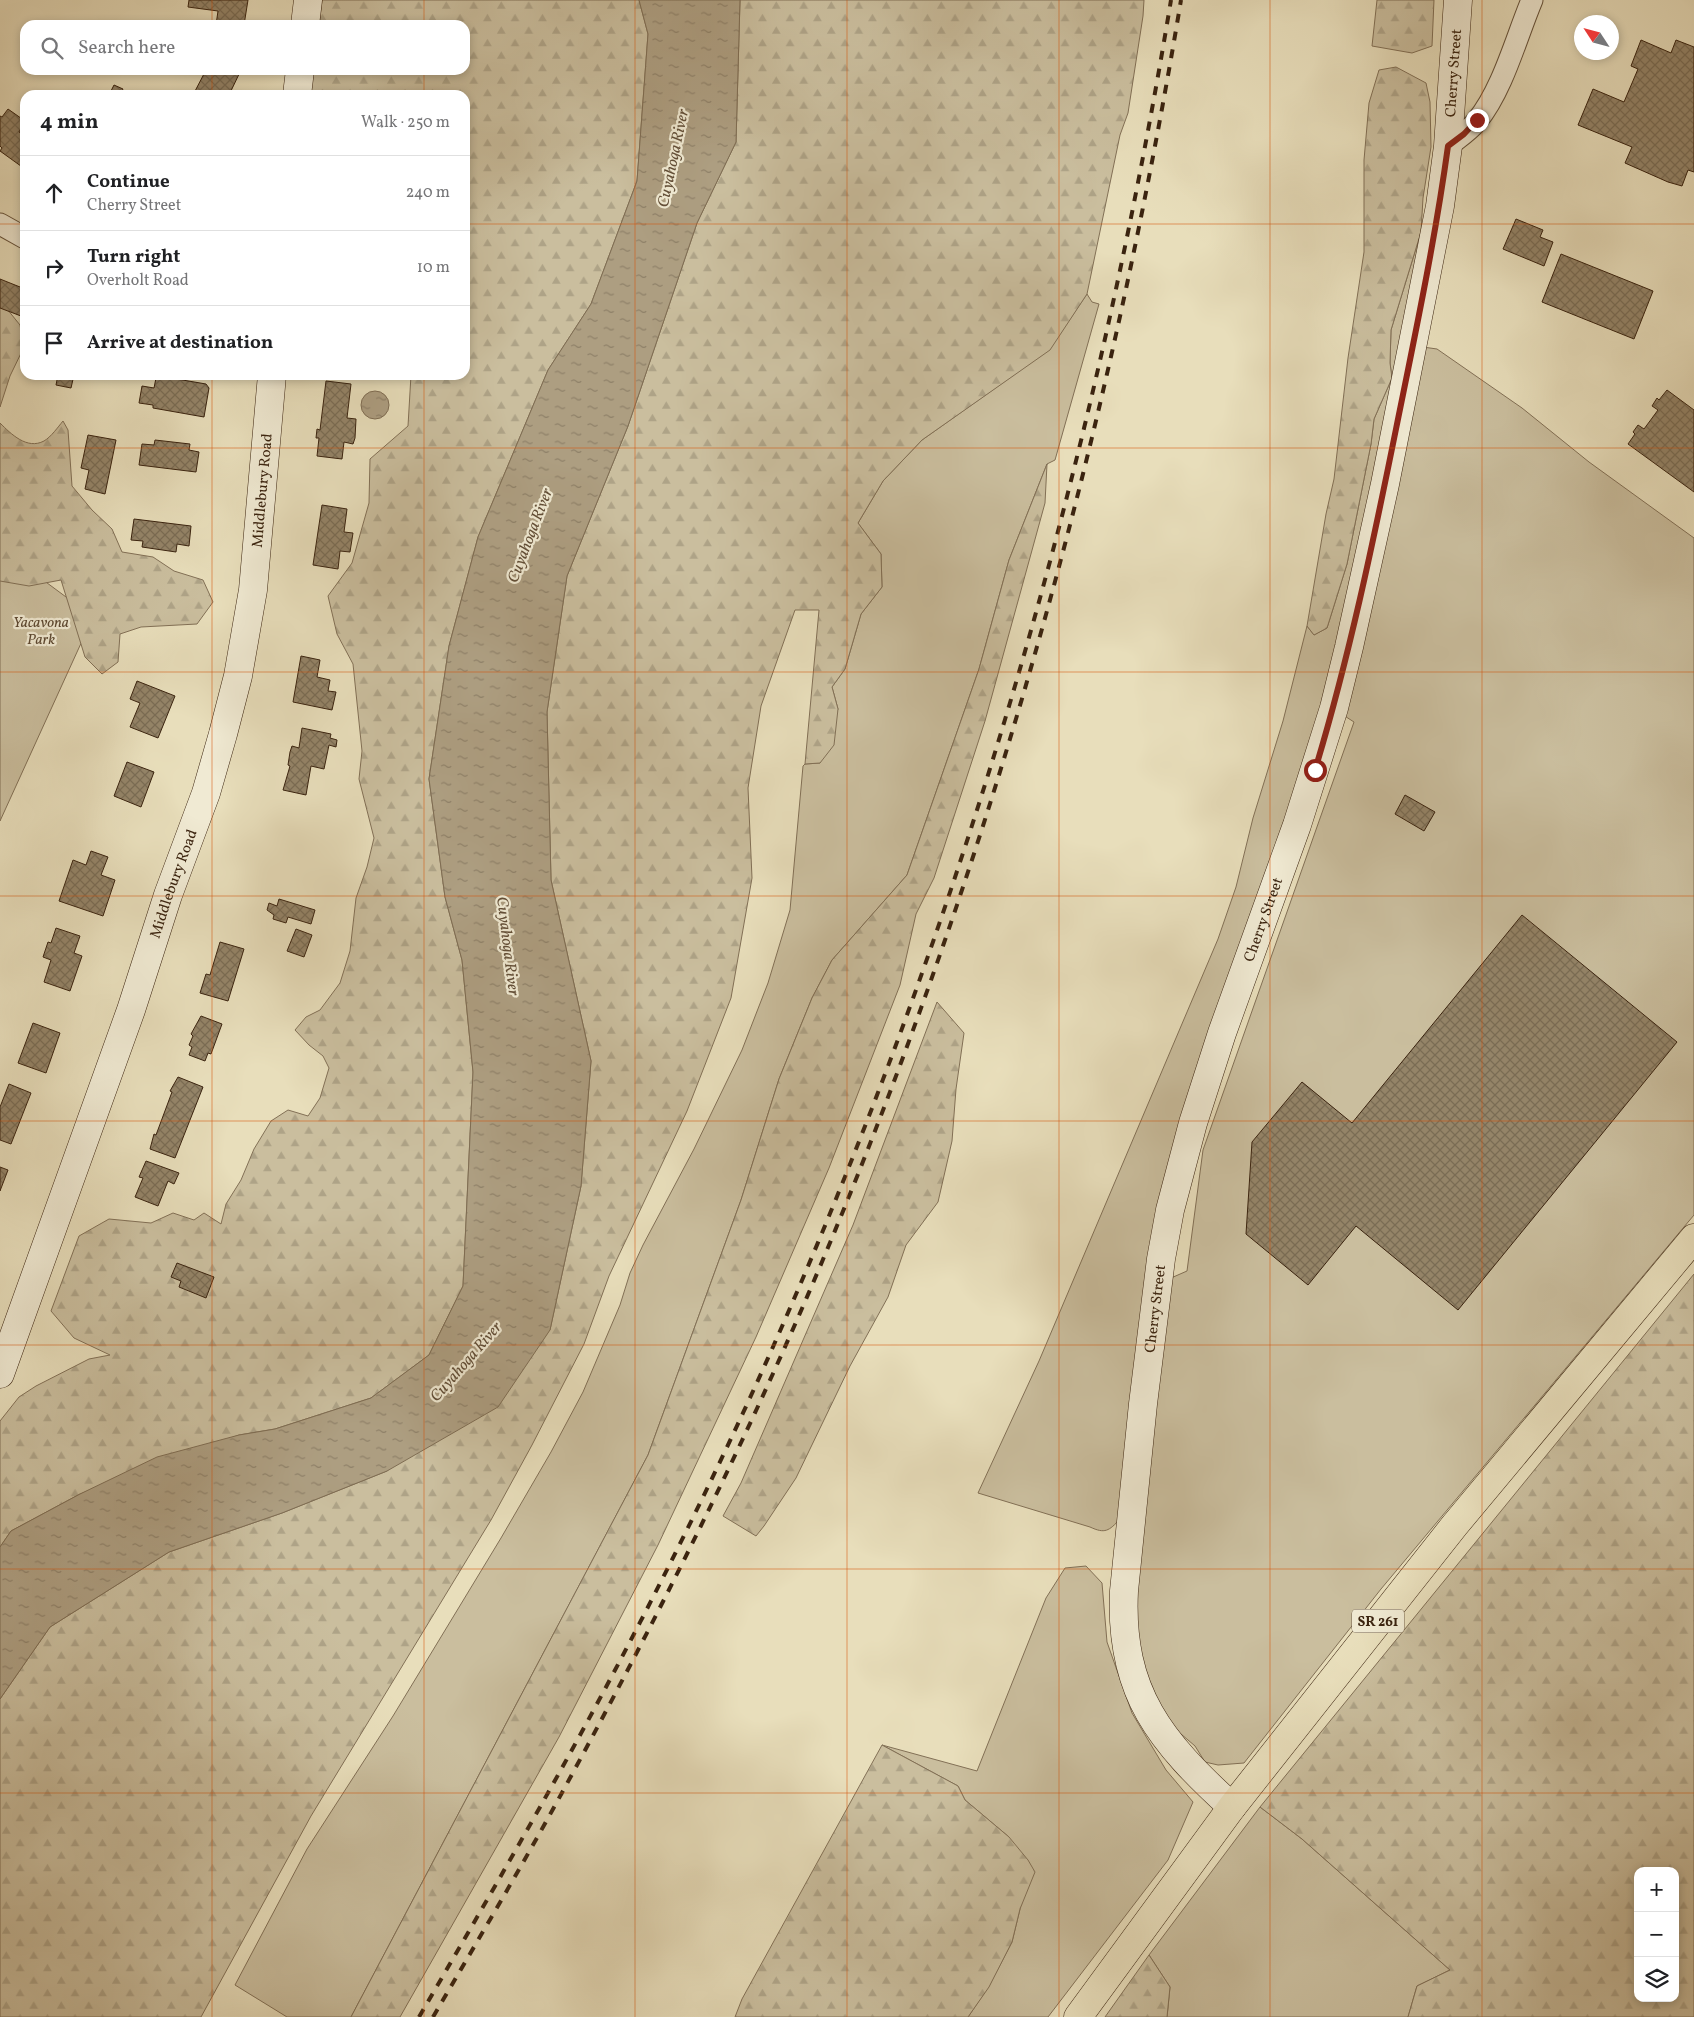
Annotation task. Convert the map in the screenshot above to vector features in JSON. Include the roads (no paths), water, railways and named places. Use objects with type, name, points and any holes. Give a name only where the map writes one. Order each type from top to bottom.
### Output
[{"type":"main road","name":"SR 261","points":[[1078,2017],[1232,1807],[1454,1526],[1694,1238]]},
{"type":"street","points":[[306,20],[308,0]]},
{"type":"street","name":"Cherry Street","points":[[1232,1807],[1190,1768],[1156,1724],[1136,1688],[1124,1638],[1123,1617],[1126,1559],[1161,1259],[1170,1210],[1193,1123],[1222,1033],[1297,825],[1334,708],[1385,484],[1437,224],[1448,146],[1458,0]]},
{"type":"street","points":[[1448,146],[1464,134],[1477,120],[1491,99],[1532,0]]},
{"type":"street","points":[[297,90],[299,75]]},
{"type":"street","points":[[0,224],[20,235]]},
{"type":"street","name":"Middlebury Road","points":[[0,1374],[5,1347],[125,1025],[168,895],[206,793],[223,734],[238,676],[253,590],[272,380]]},
{"type":"water","name":"Cuyahoga River","points":[[639,0],[740,0],[736,142],[697,223],[628,426],[567,576],[547,712],[551,880],[591,1061],[581,1186],[550,1330],[498,1407],[387,1471],[282,1513],[169,1552],[50,1627],[0,1699],[0,1547],[11,1531],[80,1494],[157,1457],[239,1435],[275,1429],[371,1398],[429,1355],[463,1286],[473,1072],[462,960],[445,897],[429,779],[449,646],[478,537],[548,370],[591,304],[637,181],[648,34]]},
{"type":"water","points":[[375,391],[385,395],[389,405],[385,415],[375,419],[365,415],[361,405],[365,395]]},
{"type":"railway","points":[[419,2017],[570,1753],[622,1657],[696,1511],[743,1413],[818,1244],[886,1072],[948,897],[1005,721],[1055,543],[1099,363],[1138,182],[1171,0]]},
{"type":"railway","points":[[433,2017],[558,1800],[692,1545],[784,1349],[876,1128],[934,971],[987,813],[1035,653],[1079,491],[1117,328],[1151,165],[1181,0]]},
{"type":"park label","name":"Yacavona Park","points":[[41,630]]}]
